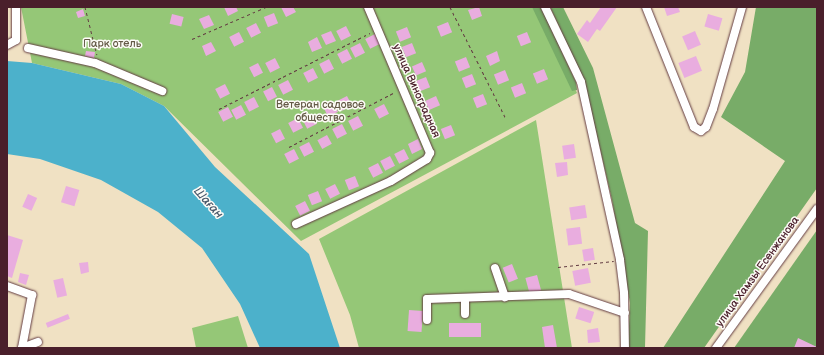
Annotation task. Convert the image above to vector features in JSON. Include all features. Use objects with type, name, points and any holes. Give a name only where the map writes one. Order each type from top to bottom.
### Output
[{"type":"street","points":[[7,45],[16,40],[16,7]]},
{"type":"street","name":"улица Виноградная","points":[[296,224],[391,181],[427,159],[430,148],[368,7]]},
{"type":"street","points":[[545,7],[581,82],[620,260],[625,313],[625,348]]},
{"type":"street","points":[[646,7],[694,127],[701,131],[706,127],[713,109],[742,7]]},
{"type":"street","points":[[28,48],[95,63],[162,91]]},
{"type":"street","name":"улица Хамзы Есенжанова","points":[[716,348],[817,208]]},
{"type":"street","points":[[495,268],[505,297]]},
{"type":"street","points":[[7,286],[32,295],[22,348]]},
{"type":"street","points":[[426,320],[427,300],[569,294],[625,313]]},
{"type":"street","points":[[465,298],[465,314]]},
{"type":"street","points":[[22,348],[38,342]]},
{"type":"path","points":[[85,7],[97,53],[95,63]]},
{"type":"path","points":[[192,39],[266,7]]},
{"type":"path","points":[[450,7],[505,117]]},
{"type":"path","points":[[219,109],[377,30]]},
{"type":"path","points":[[289,147],[403,88]]},
{"type":"path","points":[[558,267],[620,260]]},
{"type":"green space","name":"Ветеран садовое общество","points":[[21,7],[536,7],[577,93],[301,241],[164,106],[121,84],[32,63]]},
{"type":"green space","points":[[532,7],[541,7],[576,82],[577,90],[572,91]]},
{"type":"green space","points":[[550,7],[563,7],[593,68],[635,223],[648,231],[645,348],[628,348],[630,303],[612,200],[584,81]]},
{"type":"green space","points":[[756,7],[817,7],[817,188],[704,348],[663,348],[785,161],[721,117],[745,72]]},
{"type":"green space","points":[[536,120],[572,348],[359,348],[350,315],[319,239]]},
{"type":"green space","points":[[817,230],[817,348],[734,348]]},
{"type":"green space","points":[[238,316],[248,348],[196,348],[192,328]]},
{"type":"water","name":"Шаған","points":[[7,61],[32,63],[121,84],[164,106],[215,167],[309,254],[340,348],[260,348],[240,304],[202,248],[158,212],[101,180],[40,159],[7,154]]},
{"type":"building","points":[[224,7],[236,7],[238,11],[228,16]]},
{"type":"building","points":[[281,7],[293,7],[296,12],[286,17]]},
{"type":"building","points":[[479,7],[482,16],[472,20],[468,10]]},
{"type":"building","points":[[601,7],[617,7],[600,31],[597,29],[588,42],[577,34],[587,20],[590,23]]},
{"type":"building","points":[[664,7],[678,7],[680,12],[667,16]]},
{"type":"building","points":[[83,9],[85,16],[78,18],[76,12]]},
{"type":"building","points":[[274,13],[278,23],[268,27],[264,17]]},
{"type":"building","points":[[172,14],[184,17],[181,27],[170,24]]},
{"type":"building","points":[[708,14],[722,18],[719,31],[704,26]]},
{"type":"building","points":[[209,15],[214,25],[204,29],[199,19]]},
{"type":"building","points":[[448,22],[452,32],[441,37],[437,26]]},
{"type":"building","points":[[256,23],[261,33],[251,38],[246,28]]},
{"type":"building","points":[[346,26],[351,36],[341,41],[336,31]]},
{"type":"building","points":[[407,27],[411,37],[400,42],[396,31]]},
{"type":"building","points":[[331,31],[336,41],[326,45],[321,35]]},
{"type":"building","points":[[695,31],[701,45],[688,50],[682,36]]},
{"type":"building","points":[[239,32],[244,42],[234,47],[229,37]]},
{"type":"building","points":[[527,32],[531,42],[521,46],[517,36]]},
{"type":"building","points":[[375,34],[380,44],[370,49],[365,39]]},
{"type":"building","points":[[317,37],[322,48],[312,52],[308,42]]},
{"type":"building","points":[[211,42],[216,51],[206,56],[202,46]]},
{"type":"building","points":[[360,43],[365,53],[355,58],[350,48]]},
{"type":"building","points":[[412,43],[416,53],[406,57],[402,47]]},
{"type":"building","points":[[347,49],[352,59],[342,64],[337,54]]},
{"type":"building","points":[[86,51],[95,52],[94,58],[85,56]]},
{"type":"building","points":[[497,51],[500,61],[490,66],[486,56]]},
{"type":"building","points":[[696,56],[702,71],[684,78],[678,63]]},
{"type":"building","points":[[466,57],[470,67],[459,72],[455,61]]},
{"type":"building","points":[[275,58],[280,68],[270,73],[265,63]]},
{"type":"building","points":[[329,59],[334,69],[324,74],[319,64]]},
{"type":"building","points":[[422,62],[426,71],[416,76],[412,66]]},
{"type":"building","points":[[258,63],[263,73],[254,77],[249,68]]},
{"type":"building","points":[[313,68],[318,78],[308,83],[303,73]]},
{"type":"building","points":[[544,69],[548,79],[537,84],[533,73]]},
{"type":"building","points":[[505,70],[509,80],[498,85],[494,74]]},
{"type":"building","points":[[472,74],[476,84],[466,88],[462,78]]},
{"type":"building","points":[[426,77],[430,87],[420,91],[416,81]]},
{"type":"building","points":[[288,80],[293,90],[283,95],[278,85]]},
{"type":"building","points":[[522,83],[526,93],[515,98],[511,87]]},
{"type":"building","points":[[225,84],[230,94],[220,99],[215,89]]},
{"type":"building","points":[[272,87],[277,97],[268,101],[263,92]]},
{"type":"building","points":[[483,94],[487,104],[477,108],[473,98]]},
{"type":"building","points":[[347,96],[352,106],[342,111],[337,101]]},
{"type":"building","points":[[436,96],[440,105],[429,110],[425,101]]},
{"type":"building","points":[[254,97],[259,107],[249,112],[244,102]]},
{"type":"building","points":[[333,102],[338,112],[328,117],[323,107]]},
{"type":"building","points":[[384,104],[389,114],[379,119],[374,109]]},
{"type":"building","points":[[241,105],[246,115],[236,120],[231,110]]},
{"type":"building","points":[[228,107],[233,117],[223,122],[218,112]]},
{"type":"building","points":[[312,114],[317,124],[307,129],[302,119]]},
{"type":"building","points":[[358,116],[363,126],[353,131],[348,121]]},
{"type":"building","points":[[298,118],[303,128],[293,133],[288,123]]},
{"type":"building","points":[[342,124],[347,134],[337,139],[332,129]]},
{"type":"building","points":[[451,125],[455,135],[445,139],[441,129]]},
{"type":"building","points":[[280,129],[285,139],[276,143],[271,134]]},
{"type":"building","points":[[327,135],[332,144],[322,149],[317,140]]},
{"type":"building","points":[[418,139],[422,149],[412,154],[408,144]]},
{"type":"building","points":[[309,142],[314,152],[304,157],[299,147]]},
{"type":"building","points":[[574,144],[576,158],[564,160],[562,146]]},
{"type":"building","points":[[294,149],[299,159],[289,164],[284,154]]},
{"type":"building","points":[[404,149],[409,159],[399,164],[394,154]]},
{"type":"building","points":[[390,156],[395,166],[385,171],[380,161]]},
{"type":"building","points":[[567,162],[568,175],[557,177],[555,163]]},
{"type":"building","points":[[378,163],[383,173],[373,178],[368,168]]},
{"type":"building","points":[[355,176],[359,186],[349,190],[345,180]]},
{"type":"building","points":[[335,184],[340,194],[330,199],[325,189]]},
{"type":"building","points":[[66,186],[79,190],[74,206],[61,202]]},
{"type":"building","points":[[318,191],[322,201],[312,205],[308,195]]},
{"type":"building","points":[[28,194],[37,198],[31,211],[22,207]]},
{"type":"building","points":[[305,201],[310,211],[300,216],[295,206]]},
{"type":"building","points":[[585,205],[587,218],[571,220],[569,208]]},
{"type":"building","points":[[580,227],[582,244],[568,246],[566,229]]},
{"type":"building","points":[[7,235],[23,240],[12,278],[7,276]]},
{"type":"building","points":[[593,248],[595,260],[584,262],[582,250]]},
{"type":"building","points":[[88,262],[89,272],[81,274],[79,263]]},
{"type":"building","points":[[512,264],[518,279],[509,283],[503,268]]},
{"type":"building","points":[[588,268],[591,283],[575,286],[572,271]]},
{"type":"building","points":[[20,273],[29,275],[26,285],[18,282]]},
{"type":"building","points":[[537,275],[541,290],[530,294],[525,278]]},
{"type":"building","points":[[63,278],[67,296],[57,298],[53,280]]},
{"type":"building","points":[[579,307],[594,312],[591,323],[575,318]]},
{"type":"building","points":[[409,310],[423,311],[422,332],[408,331]]},
{"type":"building","points":[[68,314],[70,319],[48,328],[46,323]]},
{"type":"building","points":[[449,323],[481,323],[481,337],[449,337]]},
{"type":"building","points":[[553,325],[557,348],[545,348],[542,327]]},
{"type":"building","points":[[598,328],[600,342],[588,343],[587,330]]},
{"type":"building","points":[[798,338],[817,347],[817,348],[794,348]]},
{"type":"park label","name":"Парк отель","points":[[112,44]]}]
